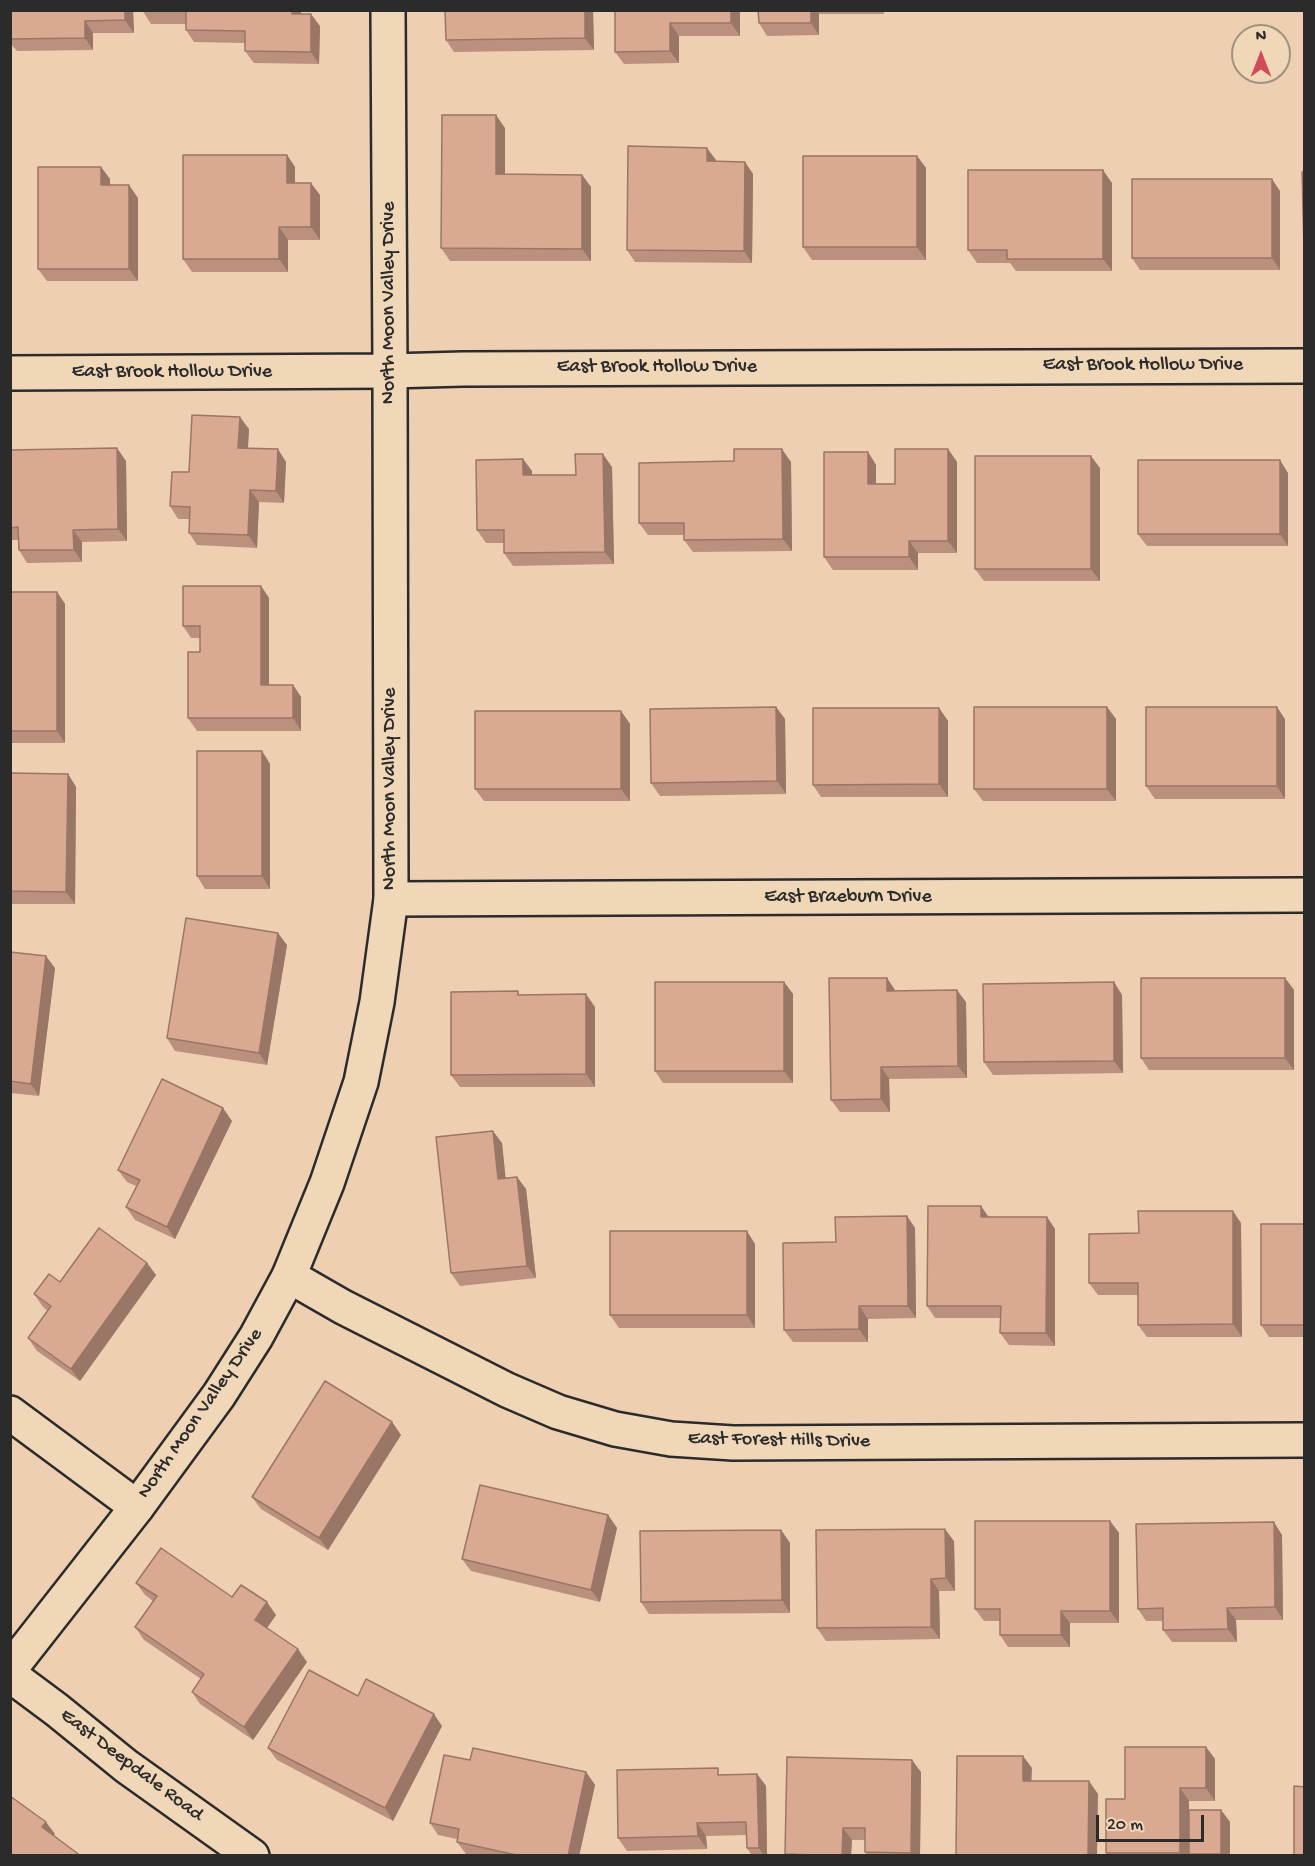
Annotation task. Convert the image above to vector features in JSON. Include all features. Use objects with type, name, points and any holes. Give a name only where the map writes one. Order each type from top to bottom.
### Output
[{"type":"street","name":"North Moon Valley Drive","points":[[10,1669],[137,1507],[219,1395],[256,1337],[289,1276],[327,1183],[361,1082],[377,1002],[391,899],[388,10]]},
{"type":"street","name":"East Brook Hollow Drive","points":[[10,373],[1305,366]]},
{"type":"street","name":"East Braeburn Drive","points":[[391,899],[1305,895]]},
{"type":"street","name":"East Forest Hills Drive","points":[[289,1276],[373,1323],[548,1408],[615,1429],[660,1437],[733,1443],[1305,1440]]},
{"type":"street","points":[[10,1413],[137,1507]]},
{"type":"street","name":"East Deepdale Road","points":[[10,1675],[126,1766],[252,1856]]},
{"type":"building","points":[[10,10],[125,10],[125,20],[85,21],[85,38],[10,39]]},
{"type":"building","points":[[142,10],[292,10],[292,14],[311,14],[311,52],[245,51],[245,31],[186,30],[186,11]]},
{"type":"building","points":[[445,10],[585,10],[585,38],[446,40]]},
{"type":"building","points":[[615,10],[731,10],[731,23],[670,23],[670,51],[615,52]]},
{"type":"building","points":[[758,10],[811,10],[811,23],[759,23]]},
{"type":"building","points":[[442,115],[496,115],[496,174],[582,175],[582,249],[441,248]]},
{"type":"building","points":[[628,146],[707,148],[707,161],[745,162],[744,251],[627,250]]},
{"type":"building","points":[[183,155],[287,155],[287,183],[311,183],[311,227],[279,227],[279,259],[183,259]]},
{"type":"building","points":[[803,156],[917,156],[917,247],[803,247]]},
{"type":"building","points":[[38,167],[101,167],[101,185],[129,185],[129,269],[38,269]]},
{"type":"building","points":[[968,170],[1103,170],[1103,259],[1007,259],[1007,250],[968,250]]},
{"type":"building","points":[[1302,172],[1305,172],[1305,248],[1304,248]]},
{"type":"building","points":[[1132,179],[1272,179],[1272,258],[1132,258]]},
{"type":"building","points":[[192,415],[240,417],[238,448],[278,449],[276,491],[250,490],[248,535],[189,533],[190,507],[170,506],[172,472],[189,472]]},
{"type":"building","points":[[117,448],[118,529],[73,530],[74,550],[19,550],[18,527],[10,528],[10,450]]},
{"type":"building","points":[[734,449],[782,449],[783,539],[684,540],[684,523],[639,523],[639,463],[734,461]]},
{"type":"building","points":[[895,449],[948,449],[948,541],[909,541],[909,557],[824,557],[824,452],[868,452],[868,484],[895,484]]},
{"type":"building","points":[[575,454],[603,454],[605,552],[504,553],[504,530],[477,530],[476,460],[523,459],[523,475],[576,475]]},
{"type":"building","points":[[975,456],[1091,456],[1091,569],[975,569]]},
{"type":"building","points":[[1138,460],[1280,460],[1280,534],[1138,534]]},
{"type":"building","points":[[183,586],[261,586],[261,685],[293,685],[293,718],[188,718],[188,652],[200,652],[200,626],[183,626]]},
{"type":"building","points":[[10,592],[57,592],[57,731],[10,731]]},
{"type":"building","points":[[776,707],[777,781],[651,783],[650,709]]},
{"type":"building","points":[[974,707],[1107,707],[1107,789],[974,789]]},
{"type":"building","points":[[1146,707],[1277,707],[1277,786],[1146,786]]},
{"type":"building","points":[[813,708],[939,708],[939,784],[813,785]]},
{"type":"building","points":[[475,711],[621,711],[621,789],[475,789]]},
{"type":"building","points":[[197,751],[262,751],[262,876],[197,876]]},
{"type":"building","points":[[10,773],[68,774],[66,892],[10,891]]},
{"type":"building","points":[[186,918],[278,933],[259,1053],[167,1038]]},
{"type":"building","points":[[10,952],[46,956],[31,1084],[10,1081]]},
{"type":"building","points":[[829,978],[887,978],[887,991],[957,990],[958,1066],[881,1067],[881,1099],[831,1100]]},
{"type":"building","points":[[1141,978],[1285,978],[1285,1058],[1141,1058]]},
{"type":"building","points":[[655,982],[784,982],[784,1071],[655,1071]]},
{"type":"building","points":[[1114,982],[1114,1061],[984,1062],[983,984]]},
{"type":"building","points":[[518,991],[518,995],[586,994],[586,1074],[451,1075],[451,992]]},
{"type":"building","points":[[162,1079],[223,1108],[167,1227],[126,1207],[140,1180],[118,1170]]},
{"type":"building","points":[[493,1131],[498,1179],[517,1177],[527,1266],[451,1273],[436,1137]]},
{"type":"building","points":[[928,1206],[981,1206],[981,1217],[1047,1217],[1046,1333],[1000,1333],[1001,1306],[927,1306]]},
{"type":"building","points":[[1138,1211],[1233,1211],[1233,1324],[1138,1325],[1138,1283],[1089,1283],[1089,1234],[1139,1233]]},
{"type":"building","points":[[907,1216],[908,1306],[859,1306],[859,1329],[784,1330],[783,1243],[836,1242],[835,1217]]},
{"type":"building","points":[[1261,1224],[1305,1224],[1305,1325],[1261,1325]]},
{"type":"building","points":[[99,1228],[147,1263],[71,1369],[28,1338],[51,1306],[34,1294],[49,1274],[60,1282]]},
{"type":"building","points":[[610,1231],[747,1231],[747,1315],[610,1315]]},
{"type":"building","points":[[325,1381],[392,1422],[319,1538],[252,1497]]},
{"type":"building","points":[[480,1485],[608,1515],[591,1590],[462,1559]]},
{"type":"building","points":[[975,1521],[1110,1521],[1110,1611],[1061,1611],[1061,1635],[1000,1635],[1000,1609],[975,1609]]},
{"type":"building","points":[[1274,1522],[1275,1607],[1227,1608],[1228,1629],[1163,1630],[1163,1608],[1138,1609],[1136,1524]]},
{"type":"building","points":[[945,1529],[946,1578],[931,1579],[931,1627],[817,1628],[816,1530]]},
{"type":"building","points":[[781,1530],[782,1600],[641,1602],[640,1531]]},
{"type":"building","points":[[161,1548],[232,1597],[241,1585],[267,1602],[255,1620],[298,1649],[244,1727],[192,1692],[204,1674],[135,1627],[157,1596],[136,1583]]},
{"type":"building","points":[[309,1670],[358,1696],[366,1679],[434,1714],[385,1808],[268,1748]]},
{"type":"building","points":[[1125,1747],[1206,1747],[1206,1788],[1180,1788],[1180,1853],[1106,1853],[1106,1799],[1125,1799]]},
{"type":"building","points":[[473,1748],[586,1772],[568,1856],[521,1856],[457,1842],[459,1829],[430,1823],[444,1755],[470,1760]]},
{"type":"building","points":[[957,1756],[1023,1756],[1023,1781],[1089,1781],[1088,1856],[956,1855]]},
{"type":"building","points":[[787,1757],[912,1760],[911,1853],[865,1852],[865,1828],[843,1828],[842,1856],[785,1854]]},
{"type":"building","points":[[718,1768],[718,1775],[757,1774],[759,1848],[747,1848],[746,1822],[697,1823],[698,1836],[618,1838],[617,1770]]},
{"type":"building","points":[[1294,1786],[1305,1787],[1305,1856],[1294,1856]]},
{"type":"building","points":[[10,1796],[46,1822],[42,1827],[81,1856],[10,1856]]},
{"type":"building","points":[[1189,1810],[1221,1810],[1221,1854],[1189,1854]]}]
